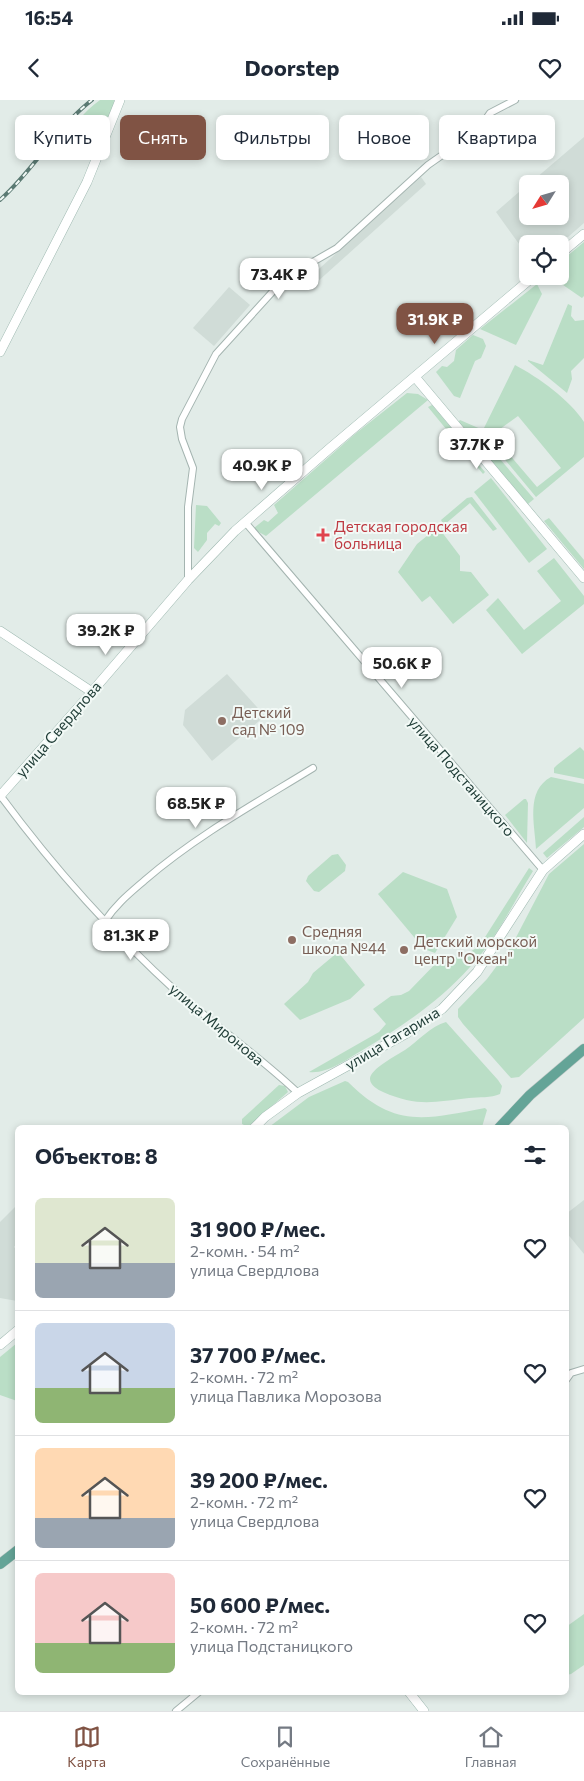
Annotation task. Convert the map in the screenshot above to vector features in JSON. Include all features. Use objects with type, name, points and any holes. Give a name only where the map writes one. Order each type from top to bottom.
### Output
[{"type":"main road","points":[[502,1125],[530,1095],[584,1049]]},
{"type":"main road","points":[[0,1564],[15,1552]]},
{"type":"street","points":[[0,352],[87,182],[120,100]]},
{"type":"street","points":[[188,580],[188,507],[193,468],[184,445],[180,427],[182,419],[216,354],[239,326],[285,278],[337,248],[428,165],[481,126],[490,113],[515,100]]},
{"type":"street","points":[[569,246],[584,234]]},
{"type":"street","name":"улица Свердлова","points":[[0,796],[188,580],[245,522],[523,285]]},
{"type":"street","points":[[415,377],[584,578]]},
{"type":"street","name":"улица Подстаницкого","points":[[245,522],[543,870]]},
{"type":"street","points":[[0,631],[92,692]]},
{"type":"street","points":[[105,921],[115,906],[161,866],[238,814],[313,768]]},
{"type":"street","name":"улица Миронова","points":[[0,796],[52,862],[105,921],[180,995],[271,1068],[298,1093]]},
{"type":"street","name":"улица Гагарина","points":[[257,1125],[298,1093],[407,1033],[442,1009],[477,972],[543,870],[584,834]]},
{"type":"street","points":[[0,1345],[15,1332]]},
{"type":"street","points":[[569,1376],[571,1373],[584,1369]]},
{"type":"street","points":[[176,1711],[195,1695]]},
{"type":"street","points":[[411,1695],[424,1711]]},
{"type":"shaded area","points":[[584,137],[584,223],[569,236],[519,235],[519,244],[496,212],[519,192],[519,225],[569,225],[569,175],[540,175]]},
{"type":"shaded area","points":[[421,177],[426,184],[316,283],[310,277]]},
{"type":"shaded area","points":[[229,287],[250,305],[214,346],[193,328]]},
{"type":"shaded area","name":"Детский сад № 109","points":[[227,674],[265,716],[212,761],[183,725],[185,710]]},
{"type":"shaded area","points":[[584,1200],[584,1254],[569,1236],[569,1212]]},
{"type":"shaded area","points":[[15,1207],[15,1301],[0,1298],[0,1222]]},
{"type":"green space","points":[[100,100],[114,100],[109,115],[84,115]]},
{"type":"green space","points":[[584,242],[584,296],[582,298],[563,285],[569,285],[569,254]]},
{"type":"green space","points":[[538,285],[542,294],[516,345],[480,329]]},
{"type":"green space","points":[[568,304],[572,306],[571,316],[575,321],[584,320],[584,358],[571,371],[572,379],[567,393],[528,360],[543,365]]},
{"type":"green space","points":[[473,335],[483,339],[486,346],[481,358],[475,361],[460,398],[454,396],[436,372],[442,366],[447,367],[454,361],[456,350]]},
{"type":"green space","points":[[515,365],[553,390],[571,406],[584,422],[584,457],[536,497],[492,444],[497,440],[537,487],[561,468],[518,416],[478,445],[458,422],[460,420],[483,430]]},
{"type":"green space","points":[[407,393],[418,394],[428,400],[266,536],[255,530],[254,528],[264,520],[268,522],[278,513],[274,505],[355,434]]},
{"type":"green space","points":[[432,405],[471,451],[473,458],[485,472],[483,474],[428,407]]},
{"type":"green space","points":[[489,446],[534,499],[528,504],[482,450]]},
{"type":"green space","points":[[491,478],[547,549],[529,563],[474,492]]},
{"type":"green space","points":[[472,497],[497,529],[493,531],[470,503],[444,525],[441,520],[467,498]]},
{"type":"green space","points":[[196,505],[207,506],[221,523],[219,526],[215,524],[207,533],[207,540],[198,552],[194,548]]},
{"type":"green space","points":[[549,518],[584,560],[584,569],[544,521]]},
{"type":"green space","points":[[438,527],[460,556],[460,571],[471,572],[489,595],[453,624],[430,596],[422,602],[398,572],[417,544]]},
{"type":"green space","points":[[554,558],[584,596],[584,604],[522,654],[486,610],[498,598],[524,630],[561,601],[537,571]]},
{"type":"green space","points":[[580,747],[584,751],[584,779],[554,773],[554,768],[557,765]]},
{"type":"green space","points":[[551,777],[584,784],[584,808],[536,849],[533,809],[538,791],[543,783]]},
{"type":"green space","points":[[524,799],[528,803],[527,843],[505,815]]},
{"type":"green space","points":[[584,817],[584,827],[547,858],[543,853]]},
{"type":"green space","points":[[584,844],[584,1018],[519,1077],[511,1078],[463,1024],[458,1017],[458,1009],[487,979],[511,947],[549,874]]},
{"type":"green space","points":[[338,854],[346,865],[345,871],[319,892],[314,891],[306,881],[308,876],[332,855]]},
{"type":"green space","points":[[529,868],[533,871],[488,945],[446,991],[405,1023],[343,1062],[323,1071],[309,1072],[379,1032],[386,1024],[373,1009],[391,996],[401,995],[409,991],[441,958],[462,956],[480,945]]},
{"type":"green space","points":[[403,872],[447,889],[457,917],[435,953],[424,949],[378,894]]},
{"type":"green space","points":[[338,952],[365,985],[350,999],[300,1020],[284,1004],[308,982],[313,973]]},
{"type":"green space","points":[[446,1022],[498,1080],[502,1086],[500,1094],[489,1097],[416,1102],[395,1097],[377,1089],[373,1085],[370,1079],[374,1071],[430,1030]]},
{"type":"green space","points":[[345,1081],[365,1097],[396,1114],[428,1117],[485,1108],[487,1110],[483,1125],[272,1125],[309,1097]]},
{"type":"green space","points":[[279,1085],[285,1086],[288,1092],[250,1125],[242,1124],[242,1119]]},
{"type":"green space","points":[[15,1345],[15,1400],[0,1395],[0,1357]]},
{"type":"green space","points":[[584,1614],[584,1665],[569,1674],[569,1625]]},
{"type":"railway","points":[[0,200],[24,176],[67,123],[92,100]]},
{"type":"place","name":"Детская городская больница","points":[[323,535]]},
{"type":"place","name":"Детский сад № 109","points":[[222,721]]},
{"type":"place","name":"Средняя школа №44","points":[[292,940]]},
{"type":"place","name":"Детский морской центр \"Океан\"","points":[[404,950]]}]
